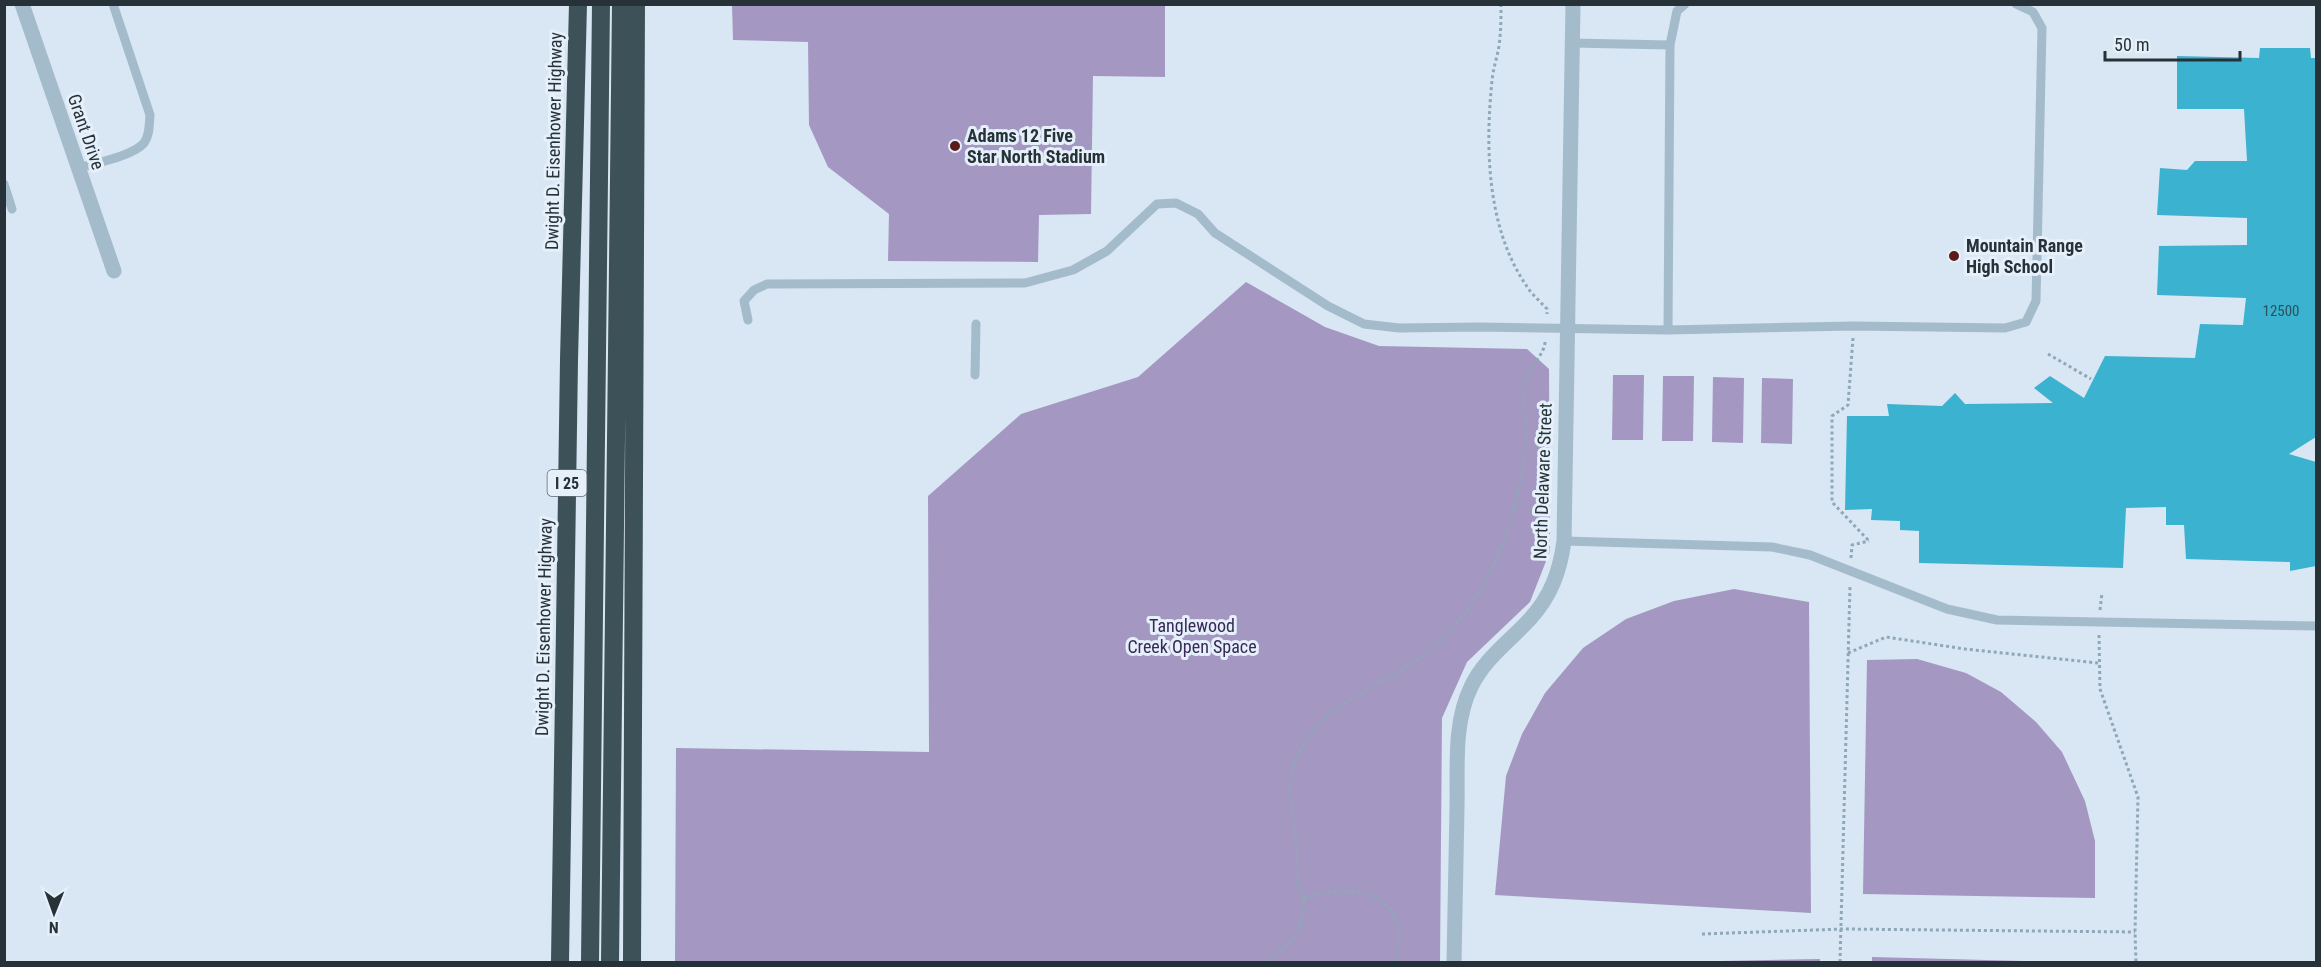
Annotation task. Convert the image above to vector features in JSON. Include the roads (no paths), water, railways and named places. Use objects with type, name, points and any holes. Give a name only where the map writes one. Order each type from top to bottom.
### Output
[{"type":"highway","name":"Dwight D. Eisenhower Highway","points":[[560,963],[569,360],[578,4]]},
{"type":"highway","points":[[590,963],[601,4]]},
{"type":"highway","points":[[610,963],[621,4]]},
{"type":"highway","points":[[632,963],[636,4]]},
{"type":"street","name":"Grant Drive","points":[[22,4],[114,271]]},
{"type":"street","name":"North Delaware Street","points":[[1454,963],[1459,747],[1463,708],[1471,686],[1485,664],[1529,620],[1548,595],[1558,571],[1564,541],[1573,4]]},
{"type":"lane","points":[[78,168],[134,151],[143,143],[149,132],[150,115],[113,4]]},
{"type":"lane","points":[[1668,330],[1670,45],[1677,11],[1685,4]]},
{"type":"lane","points":[[748,320],[744,301],[754,290],[767,284],[1025,284],[1073,270],[1107,251],[1157,204],[1176,203],[1198,214],[1215,233],[1328,306],[1364,324],[1399,328],[1668,330],[1853,326],[2005,328],[2026,322],[2036,301],[2042,28],[2033,12],[2016,4]]},
{"type":"lane","points":[[1572,43],[1670,45]]},
{"type":"lane","points":[[4,184],[7,211]]},
{"type":"lane","points":[[975,375],[976,324]]},
{"type":"lane","points":[[1564,541],[1772,546],[1810,555],[1947,609],[1996,620],[2316,626]]},
{"type":"place","name":"Adams 12 Five Star North Stadium","points":[[955,146]]},
{"type":"place","name":"Mountain Range High School","points":[[1954,256]]},
{"type":"park label","name":"Tanglewood Creek Open Space","points":[[1192,636]]}]
